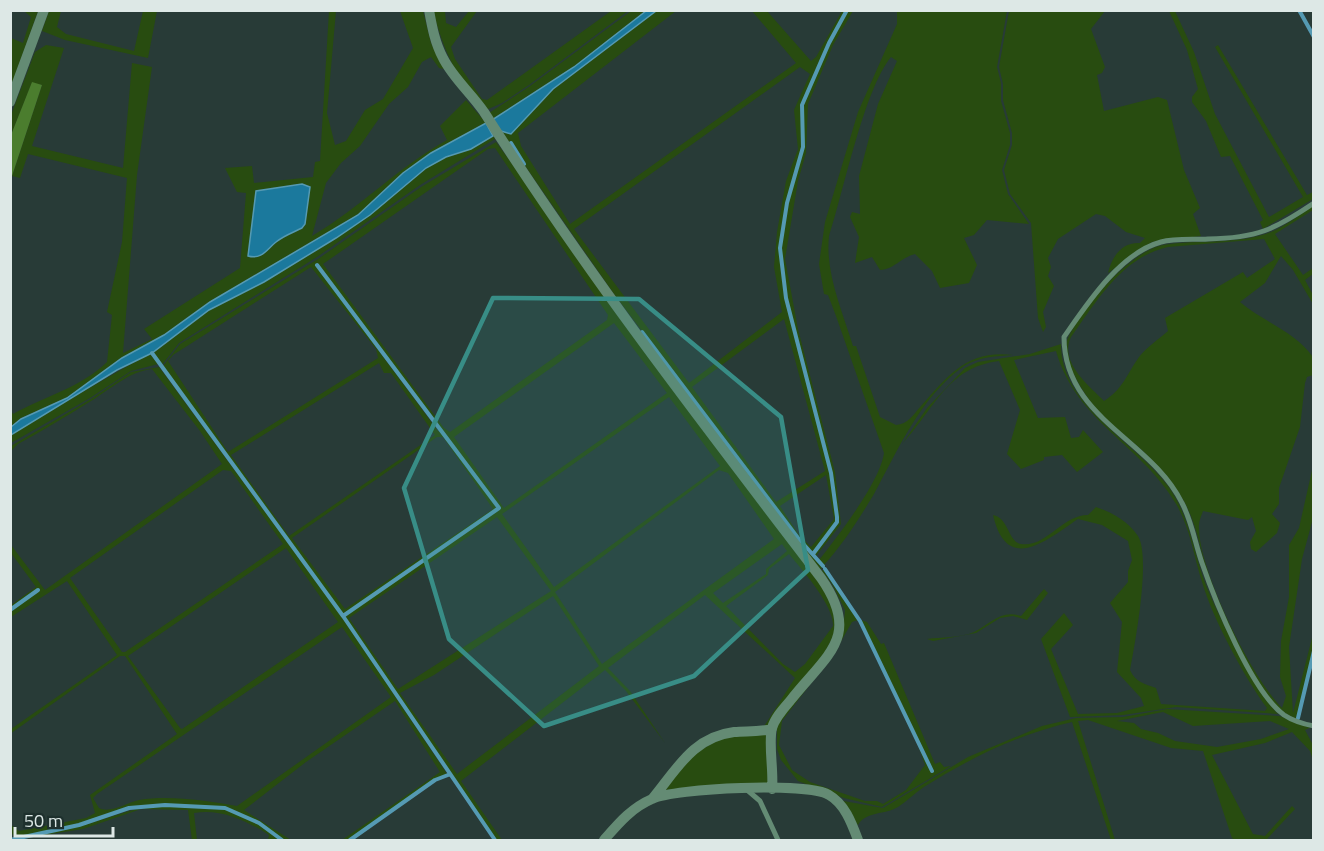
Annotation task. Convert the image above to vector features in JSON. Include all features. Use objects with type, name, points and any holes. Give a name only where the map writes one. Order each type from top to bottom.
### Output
[{"type":"street","points":[[10,102],[44,10]]},
{"type":"street","points":[[429,10],[435,39],[443,59],[487,119],[580,258],[833,595],[841,618],[837,639],[817,669],[779,715],[772,729],[772,789]]},
{"type":"street","points":[[653,798],[681,761],[706,740],[735,732],[772,729]]},
{"type":"street","points":[[604,840],[629,813],[653,798],[677,792],[772,789],[808,790],[830,795],[847,816],[858,840]]},
{"type":"lane","points":[[1314,203],[1268,232],[1224,239],[1161,242],[1142,252],[1117,269],[1064,337],[1065,360],[1094,409],[1106,424],[1145,454],[1182,501],[1221,615],[1272,704],[1299,723],[1314,726]]},
{"type":"lane","points":[[746,789],[760,801],[778,840]]},
{"type":"highlighted area","points":[[493,298],[639,299],[781,417],[808,570],[694,676],[544,726],[449,639],[404,488]]},
{"type":"green space","points":[[24,11],[38,11],[11,87],[11,38],[23,43],[31,17]]},
{"type":"green space","points":[[49,11],[61,11],[57,27],[66,34],[134,51],[143,11],[157,11],[148,58],[65,40],[42,31]]},
{"type":"green space","points":[[329,11],[336,11],[327,113],[335,145],[346,141],[365,110],[383,99],[413,48],[400,11],[423,11],[431,43],[444,69],[439,68],[431,57],[422,62],[408,87],[389,104],[360,146],[341,163],[326,183],[312,236],[330,225],[412,162],[447,140],[440,126],[466,100],[486,123],[409,168],[358,215],[210,302],[164,335],[122,358],[67,398],[21,418],[11,427],[11,410],[13,414],[74,385],[107,362],[112,315],[107,312],[122,242],[127,178],[28,154],[20,178],[12,176],[42,85],[32,83],[11,135],[11,115],[35,52],[46,45],[64,48],[32,146],[123,168],[132,63],[152,67],[137,175],[123,353],[152,339],[144,329],[240,268],[246,193],[237,192],[225,168],[252,166],[254,183],[313,177],[315,162],[320,161]]},
{"type":"green space","points":[[433,11],[445,11],[446,23],[456,27],[469,11],[477,11],[451,47],[455,59],[482,99],[487,100],[611,11],[628,11],[529,85],[502,103],[486,110],[452,64]]},
{"type":"green space","points":[[631,11],[646,11],[574,67],[492,120],[489,113],[530,86]]},
{"type":"green space","points":[[656,11],[676,11],[518,133],[521,146],[570,224],[796,63],[752,11],[767,11],[811,61],[816,57],[842,11],[846,11],[828,42],[801,105],[802,147],[786,203],[779,248],[785,298],[830,473],[836,517],[836,522],[813,552],[798,537],[614,294],[510,144],[613,295],[797,539],[822,567],[820,570],[691,404],[541,197],[498,133],[505,131],[511,134],[553,89]],"holes":[[[800,67],[810,74],[794,110],[798,149],[786,181],[777,232],[774,267],[782,312],[689,383],[574,229]],[[784,319],[825,471],[776,502],[692,387]],[[826,475],[834,519],[811,547],[799,535],[780,506]]]},
{"type":"green space","points":[[848,11],[853,11],[833,45],[808,104],[806,153],[798,181],[785,259],[798,329],[835,472],[841,524],[816,556],[814,554],[838,523],[838,517],[832,472],[787,298],[781,248],[788,203],[804,147],[803,105],[830,43]]},
{"type":"green space","points":[[897,11],[1007,11],[997,67],[1001,83],[1001,101],[1010,133],[1010,145],[1002,170],[1008,194],[1029,224],[987,220],[974,235],[964,238],[977,265],[969,283],[940,288],[932,271],[915,254],[890,268],[880,270],[872,257],[855,263],[859,237],[850,217],[852,212],[860,214],[859,176],[878,104],[897,61],[891,57],[881,72],[863,116],[829,236],[828,250],[832,278],[853,346],[856,346],[880,417],[896,425],[910,418],[941,384],[960,367],[983,356],[1013,355],[969,363],[935,392],[912,425],[857,522],[824,565],[819,560],[867,493],[881,465],[884,453],[836,316],[828,295],[824,294],[819,264],[825,222],[858,112],[897,24]]},
{"type":"green space","points":[[1009,11],[1105,11],[1091,29],[1105,67],[1102,73],[1097,75],[1104,111],[1158,97],[1167,100],[1184,170],[1200,208],[1193,214],[1201,236],[1152,242],[1108,273],[1119,251],[1128,245],[1140,243],[1145,238],[1126,232],[1105,216],[1096,214],[1058,239],[1048,258],[1051,267],[1048,276],[1054,286],[1043,312],[1046,327],[1043,332],[1038,318],[1031,223],[1010,194],[1004,170],[1012,145],[1012,133],[1003,100],[1003,84],[999,67]]},
{"type":"green space","points":[[1169,11],[1175,11],[1194,52],[1215,114],[1269,217],[1303,197],[1215,47],[1218,45],[1307,195],[1313,192],[1313,199],[1263,229],[1260,222],[1263,220],[1230,156],[1221,157],[1206,121],[1192,102],[1192,97],[1198,89],[1187,50]]},
{"type":"green space","points":[[32,82],[42,85],[12,176],[11,135]]},
{"type":"green space","points":[[493,136],[495,139],[420,185],[317,257],[179,343],[162,365],[153,353],[209,310],[264,282],[364,219],[426,168],[446,157],[471,149]]},
{"type":"green space","points":[[496,142],[829,591],[837,629],[825,652],[770,725],[763,728],[795,678],[705,595],[608,668],[630,691],[665,743],[626,691],[605,670],[461,781],[502,840],[497,840],[449,774],[344,617],[500,508],[444,433],[439,430],[317,264],[316,266],[438,431],[443,434],[498,508],[343,615],[163,366],[180,344],[318,259],[421,187]],"holes":[[[495,148],[608,315],[607,320],[450,432],[444,428],[323,264],[488,149]],[[311,267],[376,349],[378,358],[228,452],[168,361],[173,355]],[[614,323],[667,393],[504,508],[454,437]],[[379,363],[384,373],[391,373],[435,435],[289,536],[231,455]],[[669,397],[720,466],[554,587],[502,514]],[[437,437],[443,437],[493,509],[345,609],[292,538]],[[719,470],[728,473],[774,539],[602,664],[555,592]],[[497,517],[551,591],[398,689],[349,618]],[[782,544],[787,551],[766,569],[766,574],[723,603],[713,593]],[[789,554],[823,598],[833,626],[805,664],[795,672],[783,664],[726,606],[768,575],[769,569]],[[553,596],[599,666],[457,774],[400,693],[434,675]]]},
{"type":"green space","points":[[1313,205],[1313,210],[1275,234],[1303,275],[1313,268],[1313,274],[1305,280],[1313,295],[1313,304],[1293,270],[1281,256],[1265,283],[1240,302],[1298,341],[1313,357],[1313,375],[1307,377],[1305,383],[1300,427],[1279,488],[1279,504],[1272,514],[1280,523],[1277,533],[1256,552],[1251,549],[1250,542],[1256,531],[1252,517],[1248,520],[1203,511],[1199,526],[1208,571],[1229,623],[1256,673],[1282,708],[1286,696],[1280,677],[1281,641],[1289,597],[1289,545],[1299,528],[1313,466],[1312,522],[1302,559],[1289,647],[1293,713],[1313,634],[1311,666],[1297,719],[1282,711],[1275,704],[1238,645],[1214,594],[1195,528],[1182,498],[1153,461],[1095,408],[1072,371],[1066,347],[1068,338],[1084,312],[1108,282],[1150,249],[1176,243],[1245,239],[1258,236],[1282,227]],"holes":[[[1264,239],[1275,259],[1247,278],[1243,272],[1165,318],[1168,331],[1142,353],[1120,386],[1104,401],[1083,380],[1072,364],[1068,346],[1071,337],[1090,310],[1124,271],[1137,260],[1152,252],[1168,247]]]},
{"type":"green space","points":[[1061,344],[1064,366],[1073,386],[1086,404],[1154,470],[1175,496],[1192,539],[1207,588],[1247,669],[1278,714],[1176,707],[1123,715],[1070,717],[1041,639],[1064,613],[1073,625],[1051,649],[1078,714],[1117,713],[1144,706],[1141,698],[1117,672],[1122,622],[1110,603],[1128,582],[1128,571],[1132,560],[1128,541],[1102,525],[1078,519],[1041,543],[1018,548],[1008,544],[999,533],[993,515],[1002,521],[1013,539],[1021,544],[1038,541],[1070,520],[1088,515],[1096,507],[1120,518],[1138,536],[1142,547],[1141,601],[1130,670],[1135,677],[1156,688],[1161,704],[1265,711],[1267,708],[1221,630],[1207,597],[1188,532],[1176,504],[1146,465],[1094,415],[1078,397],[1056,351],[1014,360],[1038,418],[1065,417],[1071,438],[1079,437],[1083,430],[1103,452],[1077,472],[1062,455],[1044,457],[1044,460],[1021,469],[1007,454],[1020,410],[999,361],[981,365],[954,381],[902,444],[927,408],[965,368],[978,362],[1030,354]]},
{"type":"green space","points":[[147,355],[151,355],[158,364],[131,371],[90,398],[11,443],[11,435],[14,431]]},
{"type":"green space","points":[[159,367],[342,617],[447,774],[349,840],[342,840],[440,772],[395,701],[306,762],[244,810],[291,840],[284,840],[259,823],[225,807],[165,804],[129,807],[79,824],[15,838],[11,832],[11,825],[19,831],[86,818],[95,813],[90,795],[177,734],[125,656],[120,656],[10,734],[11,729],[117,655],[67,581],[11,617],[11,611],[39,591],[11,609],[11,605],[36,587],[11,553],[11,545],[45,590],[222,464],[200,431],[152,369],[127,377],[18,444],[11,451],[11,446],[91,399],[131,372]],"holes":[[[223,470],[231,471],[283,544],[122,652],[70,578]],[[286,548],[338,622],[182,729],[128,656]],[[342,627],[391,697],[237,806],[163,798],[139,800],[108,810],[99,808],[93,798]]]},
{"type":"green space","points":[[823,569],[858,620],[852,622],[835,652],[782,721],[779,745],[792,770],[810,782],[865,801],[877,801],[883,804],[906,790],[925,765],[917,742],[931,772],[934,772],[861,620],[867,622],[881,644],[884,643],[935,764],[940,762],[944,767],[951,766],[882,807],[844,798],[798,781],[781,760],[777,749],[777,725],[843,633],[845,610],[832,584],[822,571]]},
{"type":"green space","points":[[1044,589],[1048,593],[1027,620],[1013,616],[1000,618],[976,633],[933,641],[927,639],[974,632],[1007,614],[1021,616]]},
{"type":"green space","points":[[1167,709],[1279,716],[1313,726],[1305,730],[1313,745],[1313,760],[1310,751],[1292,732],[1265,743],[1212,755],[1253,834],[1265,836],[1292,806],[1295,809],[1267,839],[1235,840],[1232,838],[1203,751],[1171,748],[1088,720],[1078,721],[1115,840],[1111,840],[1072,722],[1014,740],[977,757],[924,787],[898,807],[866,817],[858,825],[838,800],[883,808],[968,757],[1042,726],[1076,718],[1123,717]],"holes":[[[1163,712],[1193,726],[1270,721],[1289,729],[1261,739],[1217,747],[1175,741],[1158,733],[1141,729],[1134,723],[1117,721]]]},
{"type":"green space","points":[[769,733],[770,774],[767,785],[665,790],[689,757],[723,737]]},
{"type":"green space","points":[[165,805],[225,809],[258,824],[281,840],[268,840],[269,835],[233,817],[204,812],[194,813],[197,840],[192,840],[188,810],[141,809],[83,829],[13,840],[70,828],[142,808]]},
{"type":"water","points":[[646,11],[656,11],[553,89],[511,134],[501,131],[492,120],[574,67]]},
{"type":"water","points":[[486,123],[493,136],[471,149],[446,157],[426,168],[370,215],[336,238],[264,282],[209,310],[152,353],[117,370],[11,435],[11,427],[21,419],[67,398],[122,358],[164,335],[210,302],[358,215],[403,173],[431,153]]},
{"type":"water","points":[[302,184],[310,187],[305,224],[302,228],[285,236],[261,255],[248,256],[256,191]]},
{"type":"waterway","points":[[813,554],[837,522],[837,517],[831,473],[786,298],[780,248],[787,203],[803,147],[802,105],[829,43],[847,10]]},
{"type":"waterway","points":[[1299,10],[1314,37]]},
{"type":"waterway","points":[[511,143],[524,164]]},
{"type":"waterway","points":[[317,265],[499,508],[343,616]]},
{"type":"waterway","points":[[642,332],[798,538],[823,566]]},
{"type":"waterway","points":[[152,353],[343,616],[495,840]]},
{"type":"waterway","points":[[825,569],[860,621],[932,771]]},
{"type":"waterway","points":[[10,610],[38,590]]},
{"type":"waterway","points":[[1298,718],[1314,651]]},
{"type":"waterway","points":[[350,840],[435,780],[448,775]]},
{"type":"waterway","points":[[10,840],[79,825],[129,808],[165,805],[225,808],[259,823],[282,840]]}]
